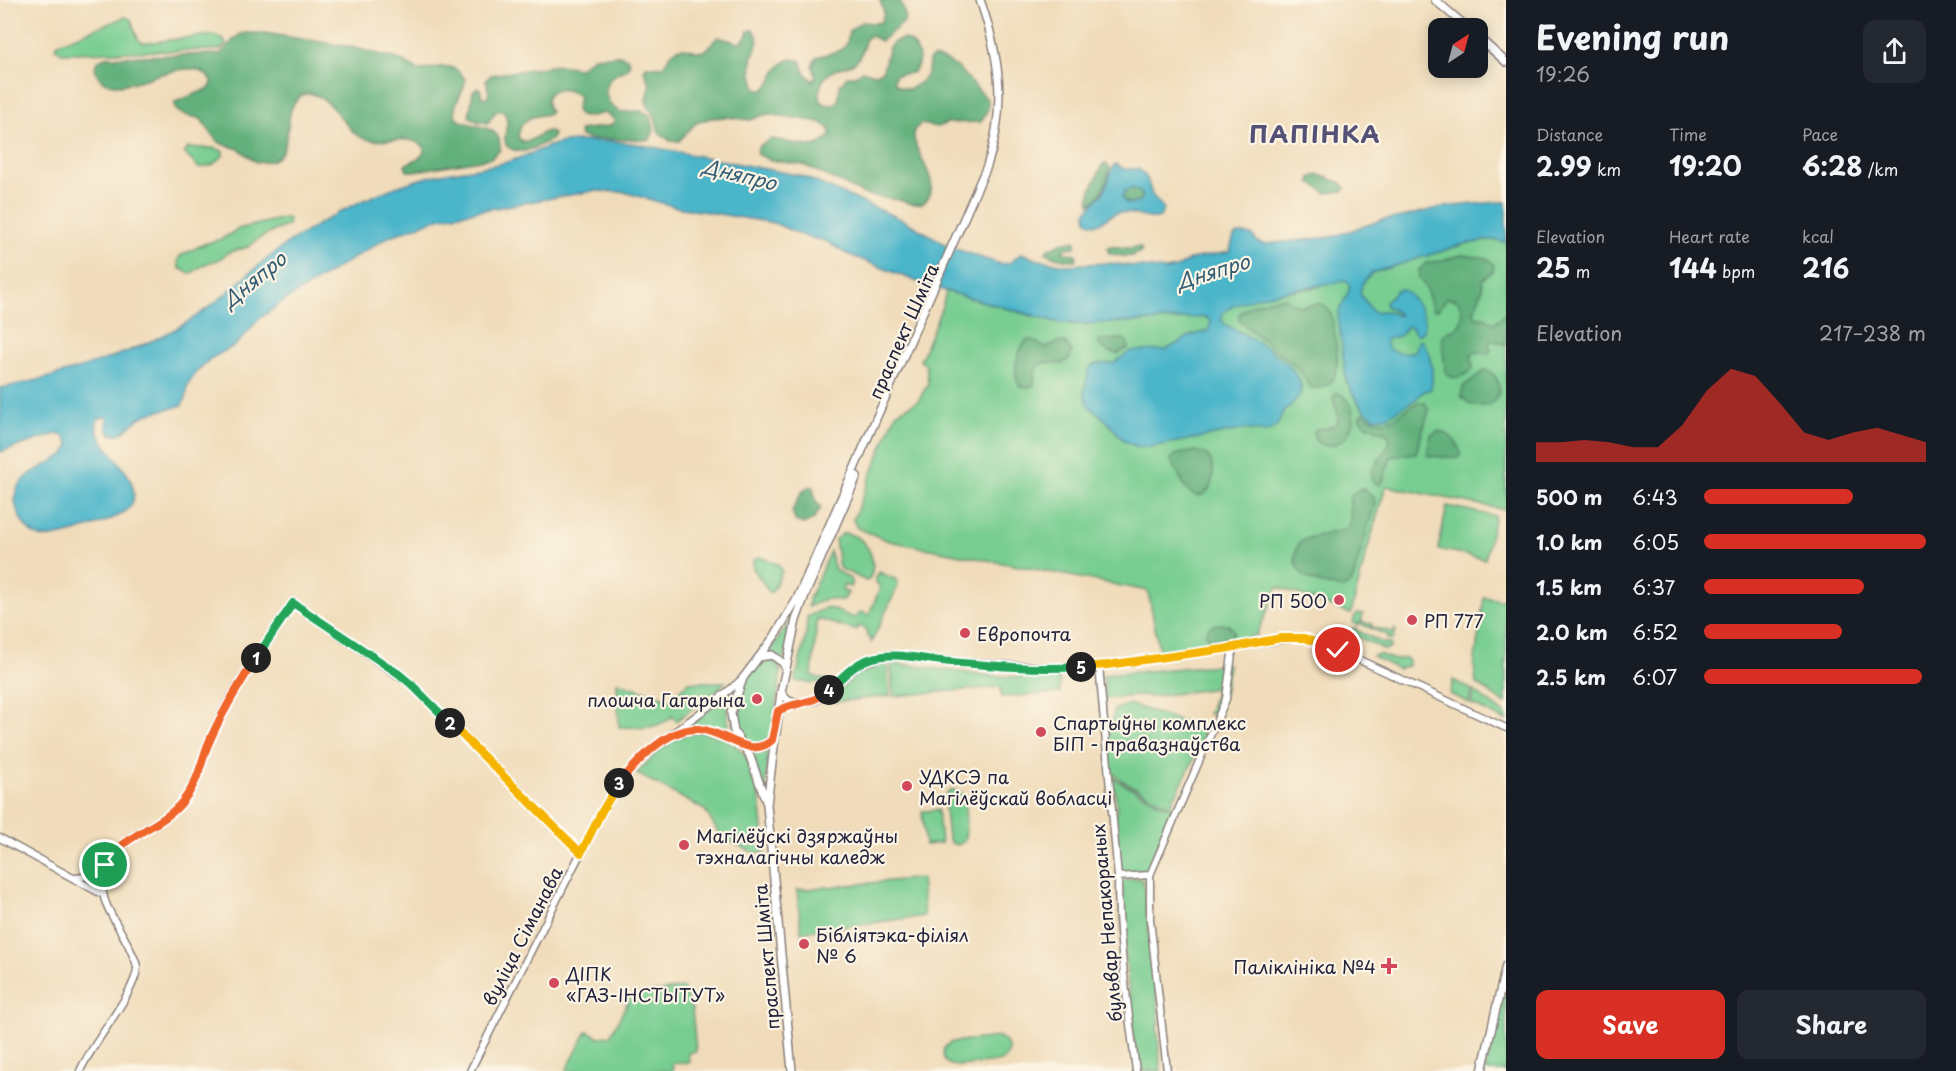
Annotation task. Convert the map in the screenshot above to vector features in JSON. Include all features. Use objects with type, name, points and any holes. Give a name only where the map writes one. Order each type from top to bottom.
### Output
[{"type":"main road","name":"праспект Шміта","points":[[767,804],[753,763],[734,732],[731,713],[743,678],[786,619],[797,599],[969,211],[989,171],[1000,121],[1000,93],[997,56],[982,0]]},
{"type":"main road","points":[[1435,0],[1456,18]]},
{"type":"main road","points":[[1488,46],[1506,62]]},
{"type":"main road","name":"праспект Шміта","points":[[792,1071],[767,804],[778,711],[796,620],[904,360]]},
{"type":"main road","points":[[80,1071],[130,990],[136,964],[102,894],[101,878],[105,865],[115,850],[176,809],[191,792],[200,773],[207,748],[228,702],[293,603],[412,685],[581,853]]},
{"type":"main road","points":[[778,711],[817,700],[858,665],[888,655],[949,662],[1062,668],[1099,666],[1304,638],[1321,643],[1506,728]]},
{"type":"main road","points":[[1167,1071],[1150,920],[1150,875],[1226,699],[1233,647]]},
{"type":"main road","points":[[759,657],[772,655],[783,663],[786,669]]},
{"type":"main road","name":"бульвар Непакораных","points":[[1099,666],[1126,996],[1136,1071]]},
{"type":"main road","name":"вуліца Сіманава","points":[[470,1071],[602,811],[620,783],[639,761],[743,678]]},
{"type":"main road","points":[[781,692],[791,702],[801,704]]},
{"type":"main road","name":"вуліца Сіманава","points":[[672,735],[698,729],[722,735],[742,745]]},
{"type":"main road","points":[[742,745],[750,748],[763,747],[772,740],[776,733]]},
{"type":"main road","points":[[0,838],[102,894]]},
{"type":"main road","points":[[75,878],[85,877],[105,865]]},
{"type":"main road","points":[[1118,877],[1150,875]]},
{"type":"main road","points":[[1482,1071],[1506,965]]},
{"type":"green space","points":[[880,0],[900,0],[905,15],[904,22],[881,41],[871,36],[867,37],[855,62],[825,77],[820,90],[823,104],[833,105],[838,101],[840,85],[847,76],[855,76],[863,71],[876,74],[882,71],[889,47],[904,39],[916,49],[919,59],[912,73],[895,75],[894,82],[899,87],[909,89],[922,81],[927,75],[929,60],[934,57],[947,61],[959,69],[988,100],[988,109],[981,122],[947,123],[938,127],[921,124],[914,130],[917,149],[927,168],[932,187],[929,196],[922,204],[866,195],[804,165],[770,160],[757,154],[758,147],[771,139],[803,145],[818,145],[831,135],[828,127],[820,122],[767,114],[750,120],[727,117],[711,118],[696,123],[679,141],[670,141],[659,132],[646,99],[650,85],[644,71],[646,66],[662,67],[672,53],[678,49],[704,51],[718,37],[740,43],[748,31],[753,30],[758,40],[752,60],[752,69],[754,83],[758,90],[764,90],[778,68],[792,59],[801,61],[805,73],[813,81],[816,77],[812,65],[817,57],[841,50],[847,43],[849,31],[861,22],[881,22],[884,12]]},
{"type":"green space","points":[[125,17],[131,19],[138,39],[143,43],[213,35],[222,38],[226,44],[218,50],[62,53],[55,48],[58,43]]},
{"type":"green space","points":[[245,33],[264,33],[347,46],[398,59],[418,70],[443,67],[454,69],[465,79],[455,106],[456,118],[462,122],[491,130],[496,134],[500,150],[491,158],[407,171],[405,165],[421,157],[424,147],[408,140],[365,139],[351,130],[324,100],[316,95],[308,94],[300,97],[293,105],[287,137],[279,156],[270,161],[256,162],[239,149],[216,140],[201,119],[176,110],[175,102],[210,88],[212,82],[201,72],[187,69],[171,71],[119,85],[106,83],[97,74],[95,68],[97,63],[105,57],[219,54],[234,39]]},
{"type":"green space","points":[[619,55],[627,58],[630,63],[628,68],[610,79],[606,95],[615,109],[620,112],[642,111],[650,115],[654,130],[650,140],[590,139],[580,136],[580,130],[608,126],[613,124],[614,119],[605,113],[587,117],[580,116],[576,110],[579,96],[566,90],[550,93],[547,98],[549,114],[532,117],[521,126],[518,137],[522,141],[550,131],[554,135],[552,139],[529,150],[517,151],[506,145],[507,119],[503,111],[496,111],[488,123],[476,121],[469,116],[473,91],[480,89],[482,97],[486,98],[489,93],[486,80],[491,75],[558,65],[580,68],[593,57]]},
{"type":"green space","points":[[188,148],[214,148],[223,151],[223,156],[212,165],[199,168],[184,153]]},
{"type":"green space","points":[[1105,163],[1110,168],[1106,184],[1098,197],[1090,204],[1091,189]]},
{"type":"green space","points":[[1319,175],[1342,183],[1346,188],[1343,191],[1326,193],[1310,182],[1311,177]]},
{"type":"green space","points":[[1131,188],[1139,191],[1143,196],[1133,203],[1122,198],[1125,191]]},
{"type":"green space","points":[[284,218],[289,219],[288,225],[261,237],[248,247],[229,252],[190,274],[179,268],[180,256],[204,244],[222,239],[238,229]]},
{"type":"green space","points":[[1491,240],[1506,242],[1506,510],[1386,486],[1351,614],[1278,587],[1256,636],[1160,654],[1148,591],[889,541],[857,528],[853,520],[896,413],[918,401],[928,384],[926,365],[920,361],[946,291],[1032,316],[1072,324],[1179,320],[1272,293],[1312,288],[1371,273],[1464,244]]},
{"type":"green space","points":[[1076,242],[1075,247],[1063,250],[1065,253],[1076,254],[1075,260],[1046,253],[1047,250],[1061,243]]},
{"type":"green space","points":[[1110,246],[1140,247],[1142,250],[1135,255],[1122,256],[1109,253],[1107,248]]},
{"type":"green space","points":[[1461,255],[1486,258],[1494,265],[1493,271],[1482,280],[1482,290],[1474,312],[1476,317],[1484,317],[1494,323],[1506,313],[1506,345],[1492,340],[1488,354],[1473,352],[1471,358],[1473,368],[1469,373],[1455,378],[1447,374],[1443,336],[1460,323],[1462,314],[1460,306],[1456,300],[1447,298],[1438,310],[1433,310],[1426,288],[1419,278],[1419,270],[1426,263]]},
{"type":"green space","points":[[1284,298],[1301,306],[1324,305],[1331,314],[1337,361],[1334,378],[1329,384],[1311,388],[1298,368],[1239,321],[1239,314],[1248,307],[1266,300]]},
{"type":"green space","points":[[1124,339],[1128,343],[1128,348],[1118,354],[1109,352],[1098,344],[1100,340]]},
{"type":"green space","points":[[1027,340],[1033,340],[1045,348],[1064,342],[1072,351],[1069,359],[1062,364],[1045,362],[1040,364],[1035,371],[1034,385],[1027,388],[1020,386],[1017,381],[1016,369],[1018,356]]},
{"type":"green space","points":[[1485,370],[1492,373],[1499,386],[1495,400],[1481,406],[1469,404],[1462,397],[1463,387]]},
{"type":"green space","points":[[1337,393],[1346,398],[1351,406],[1352,425],[1342,441],[1333,445],[1322,445],[1315,440],[1314,432],[1316,429],[1328,428],[1336,424],[1338,413],[1333,396]]},
{"type":"green space","points":[[1418,402],[1424,402],[1429,410],[1416,453],[1391,457],[1383,481],[1379,485],[1372,480],[1372,470],[1386,450],[1390,437],[1363,422],[1360,415],[1364,413],[1379,421],[1385,421]]},
{"type":"green space","points":[[1438,431],[1450,436],[1456,442],[1461,454],[1458,458],[1427,454],[1431,435]]},
{"type":"green space","points":[[1196,451],[1207,455],[1213,470],[1211,485],[1203,495],[1197,496],[1188,491],[1171,460],[1174,455]]},
{"type":"green space","points":[[810,486],[821,508],[813,520],[803,524],[795,521],[792,511],[802,492]]},
{"type":"green space","points":[[1361,488],[1373,495],[1375,503],[1352,582],[1343,588],[1338,588],[1307,578],[1302,574],[1296,562],[1296,551],[1299,544],[1305,539],[1341,531],[1348,527],[1351,495]]},
{"type":"green space","points":[[1447,506],[1495,516],[1485,559],[1438,549]]},
{"type":"green space","points":[[844,533],[859,539],[869,550],[873,565],[869,580],[866,581],[839,568],[835,539]]},
{"type":"green space","points":[[830,551],[835,570],[852,582],[850,587],[844,585],[842,590],[848,593],[843,600],[825,599],[808,607],[809,599]]},
{"type":"green space","points":[[760,557],[778,564],[782,571],[772,592],[769,592],[753,568],[753,560]]},
{"type":"green space","points":[[879,572],[897,580],[898,586],[871,643],[871,639],[867,636],[867,629],[858,626],[856,630],[817,619],[812,676],[830,681],[812,683],[795,681],[806,635],[807,617],[827,607],[854,618],[861,612],[869,615],[880,588],[875,580]]},
{"type":"green space","points":[[1484,597],[1506,601],[1506,704],[1476,683],[1474,666]]},
{"type":"green space","points":[[1358,613],[1363,614],[1361,622],[1372,624],[1371,627],[1393,632],[1395,629],[1393,639],[1388,639],[1389,636],[1359,623],[1358,625],[1353,623]]},
{"type":"green space","points":[[795,617],[784,660],[768,653]]},
{"type":"green space","points":[[1212,625],[1229,625],[1234,631],[1232,637],[1210,641],[1206,635],[1207,630]]},
{"type":"green space","points":[[1352,628],[1385,644],[1390,643],[1391,647],[1385,650],[1353,635]]},
{"type":"green space","points":[[1379,654],[1395,660],[1406,658],[1409,666],[1398,669],[1372,656]]},
{"type":"green space","name":"плошча Гагарына","points":[[767,661],[776,664],[781,672],[772,734],[761,744],[746,744],[734,724],[736,704],[740,692],[752,673]]},
{"type":"green space","points":[[887,663],[890,696],[825,703],[859,673],[876,665]]},
{"type":"green space","points":[[891,663],[992,676],[1059,678],[1060,693],[1002,697],[1000,687],[893,696]]},
{"type":"green space","points":[[1228,664],[1222,700],[1214,711],[1208,714],[1217,688],[1150,697],[1145,695],[1105,699],[1103,675]]},
{"type":"green space","points":[[1453,680],[1472,690],[1469,703],[1450,694]]},
{"type":"green space","points":[[617,682],[663,697],[668,701],[689,682],[725,682],[717,691],[676,721],[672,716],[654,726],[619,727]]},
{"type":"green space","points":[[733,688],[727,710],[730,735],[708,727],[685,727],[710,709]]},
{"type":"green space","points":[[1474,691],[1506,715],[1506,721],[1471,704]]},
{"type":"green space","points":[[1129,704],[1202,728],[1205,738],[1170,806],[1121,780],[1111,772],[1108,738],[1114,710]]},
{"type":"green space","points":[[698,731],[725,739],[738,748],[747,759],[758,789],[765,852],[754,853],[721,837],[705,810],[636,773],[671,742]]},
{"type":"green space","points":[[768,747],[765,795],[750,752]]},
{"type":"green space","points":[[1111,777],[1175,811],[1147,870],[1124,873],[1119,869],[1115,813],[1117,811]]},
{"type":"green space","points":[[952,790],[962,795],[965,810],[965,837],[964,841],[958,845],[951,843],[948,838],[944,801],[946,794]]},
{"type":"green space","points":[[938,810],[941,843],[925,845],[922,811]]},
{"type":"green space","points":[[921,878],[924,916],[801,932],[797,890]]},
{"type":"green space","points":[[1140,878],[1143,881],[1160,1024],[1157,1025],[1161,1071],[1137,1071],[1118,886],[1123,880]]},
{"type":"green space","points":[[1506,982],[1506,1071],[1485,1071]]},
{"type":"green space","points":[[683,988],[692,1009],[696,1051],[688,1053],[689,1062],[672,1063],[673,1071],[566,1071],[587,1031],[599,1037],[610,1036],[632,995]]},
{"type":"green space","points":[[999,1037],[1004,1041],[1008,1050],[1007,1056],[1001,1061],[959,1066],[948,1064],[943,1055],[944,1048],[952,1042]]},
{"type":"water","name":"Дняпро","points":[[609,141],[637,144],[802,176],[901,219],[947,246],[1000,264],[1009,263],[1022,253],[1035,259],[1066,265],[1109,263],[1166,270],[1176,268],[1191,259],[1229,252],[1234,236],[1239,234],[1252,235],[1258,242],[1264,244],[1332,237],[1385,219],[1403,217],[1441,207],[1497,202],[1506,202],[1506,242],[1491,240],[1464,244],[1372,273],[1362,284],[1360,294],[1373,312],[1386,311],[1399,316],[1386,306],[1385,302],[1397,290],[1402,289],[1412,298],[1423,317],[1423,329],[1420,334],[1416,334],[1411,327],[1407,326],[1401,335],[1385,340],[1389,348],[1401,353],[1416,351],[1418,341],[1422,341],[1428,351],[1431,364],[1431,389],[1386,417],[1375,418],[1364,410],[1346,380],[1338,316],[1349,288],[1349,284],[1345,281],[1262,296],[1245,301],[1222,314],[1222,321],[1226,325],[1286,362],[1300,383],[1299,396],[1282,414],[1276,427],[1266,432],[1246,429],[1150,447],[1138,447],[1124,441],[1106,420],[1088,405],[1084,392],[1090,367],[1095,364],[1114,363],[1131,351],[1166,350],[1190,336],[1208,331],[1211,322],[1206,317],[1082,324],[1060,323],[928,286],[845,253],[826,241],[806,237],[774,223],[676,207],[624,192],[593,191],[442,217],[388,237],[259,319],[236,345],[210,359],[197,371],[188,384],[186,398],[182,405],[145,415],[119,434],[111,434],[108,431],[107,417],[99,418],[97,427],[100,437],[125,470],[131,482],[134,495],[130,507],[115,517],[59,536],[40,537],[28,530],[15,503],[18,487],[30,474],[66,453],[69,443],[64,436],[56,434],[0,452],[0,388],[46,378],[95,363],[165,335],[210,307],[281,248],[334,215],[372,196],[432,176],[510,161],[561,142]]},
{"type":"water","points":[[1116,164],[1124,169],[1139,169],[1147,178],[1152,195],[1164,209],[1160,217],[1149,218],[1117,213],[1099,223],[1087,221],[1086,212],[1104,192]],"holes":[[[1131,188],[1139,191],[1143,196],[1136,203],[1126,203],[1122,198],[1125,191]]]},
{"type":"place","name":"РП 500","points":[[1339,600]]},
{"type":"place","name":"РП 777","points":[[1412,620]]},
{"type":"place","name":"Европочта","points":[[965,633]]},
{"type":"place","name":"плошча Гагарына","points":[[757,699]]},
{"type":"place","name":"Спартыўны комплекс БІП - правазнаўства","points":[[1041,732]]},
{"type":"place","name":"УДКСЭ па Магілёўскай вобласці","points":[[907,786]]},
{"type":"place","name":"Магілёўскі дзяржаўны тэхналагічны каледж","points":[[684,845]]},
{"type":"place","name":"Бібліятэка-філіял № 6","points":[[804,944]]},
{"type":"place","name":"Паліклініка №4","points":[[1389,966]]},
{"type":"place","name":"ДІПК «ГАЗ-ІНСТЫТУТ»","points":[[554,983]]},
{"type":"district","name":"ПАПІНКА","points":[[1315,133]]},
{"type":"route","points":[[105,865],[115,850],[159,822],[176,809],[191,792],[200,773],[207,748],[228,702],[293,603],[412,685],[581,853],[602,811],[620,783],[639,761],[672,735],[698,729],[707,730],[750,748],[763,747],[772,740],[776,733],[778,711],[817,700],[858,665],[873,658],[888,655],[908,656],[952,662],[1062,668],[1107,665],[1224,649],[1281,638],[1304,638],[1338,650]]}]
